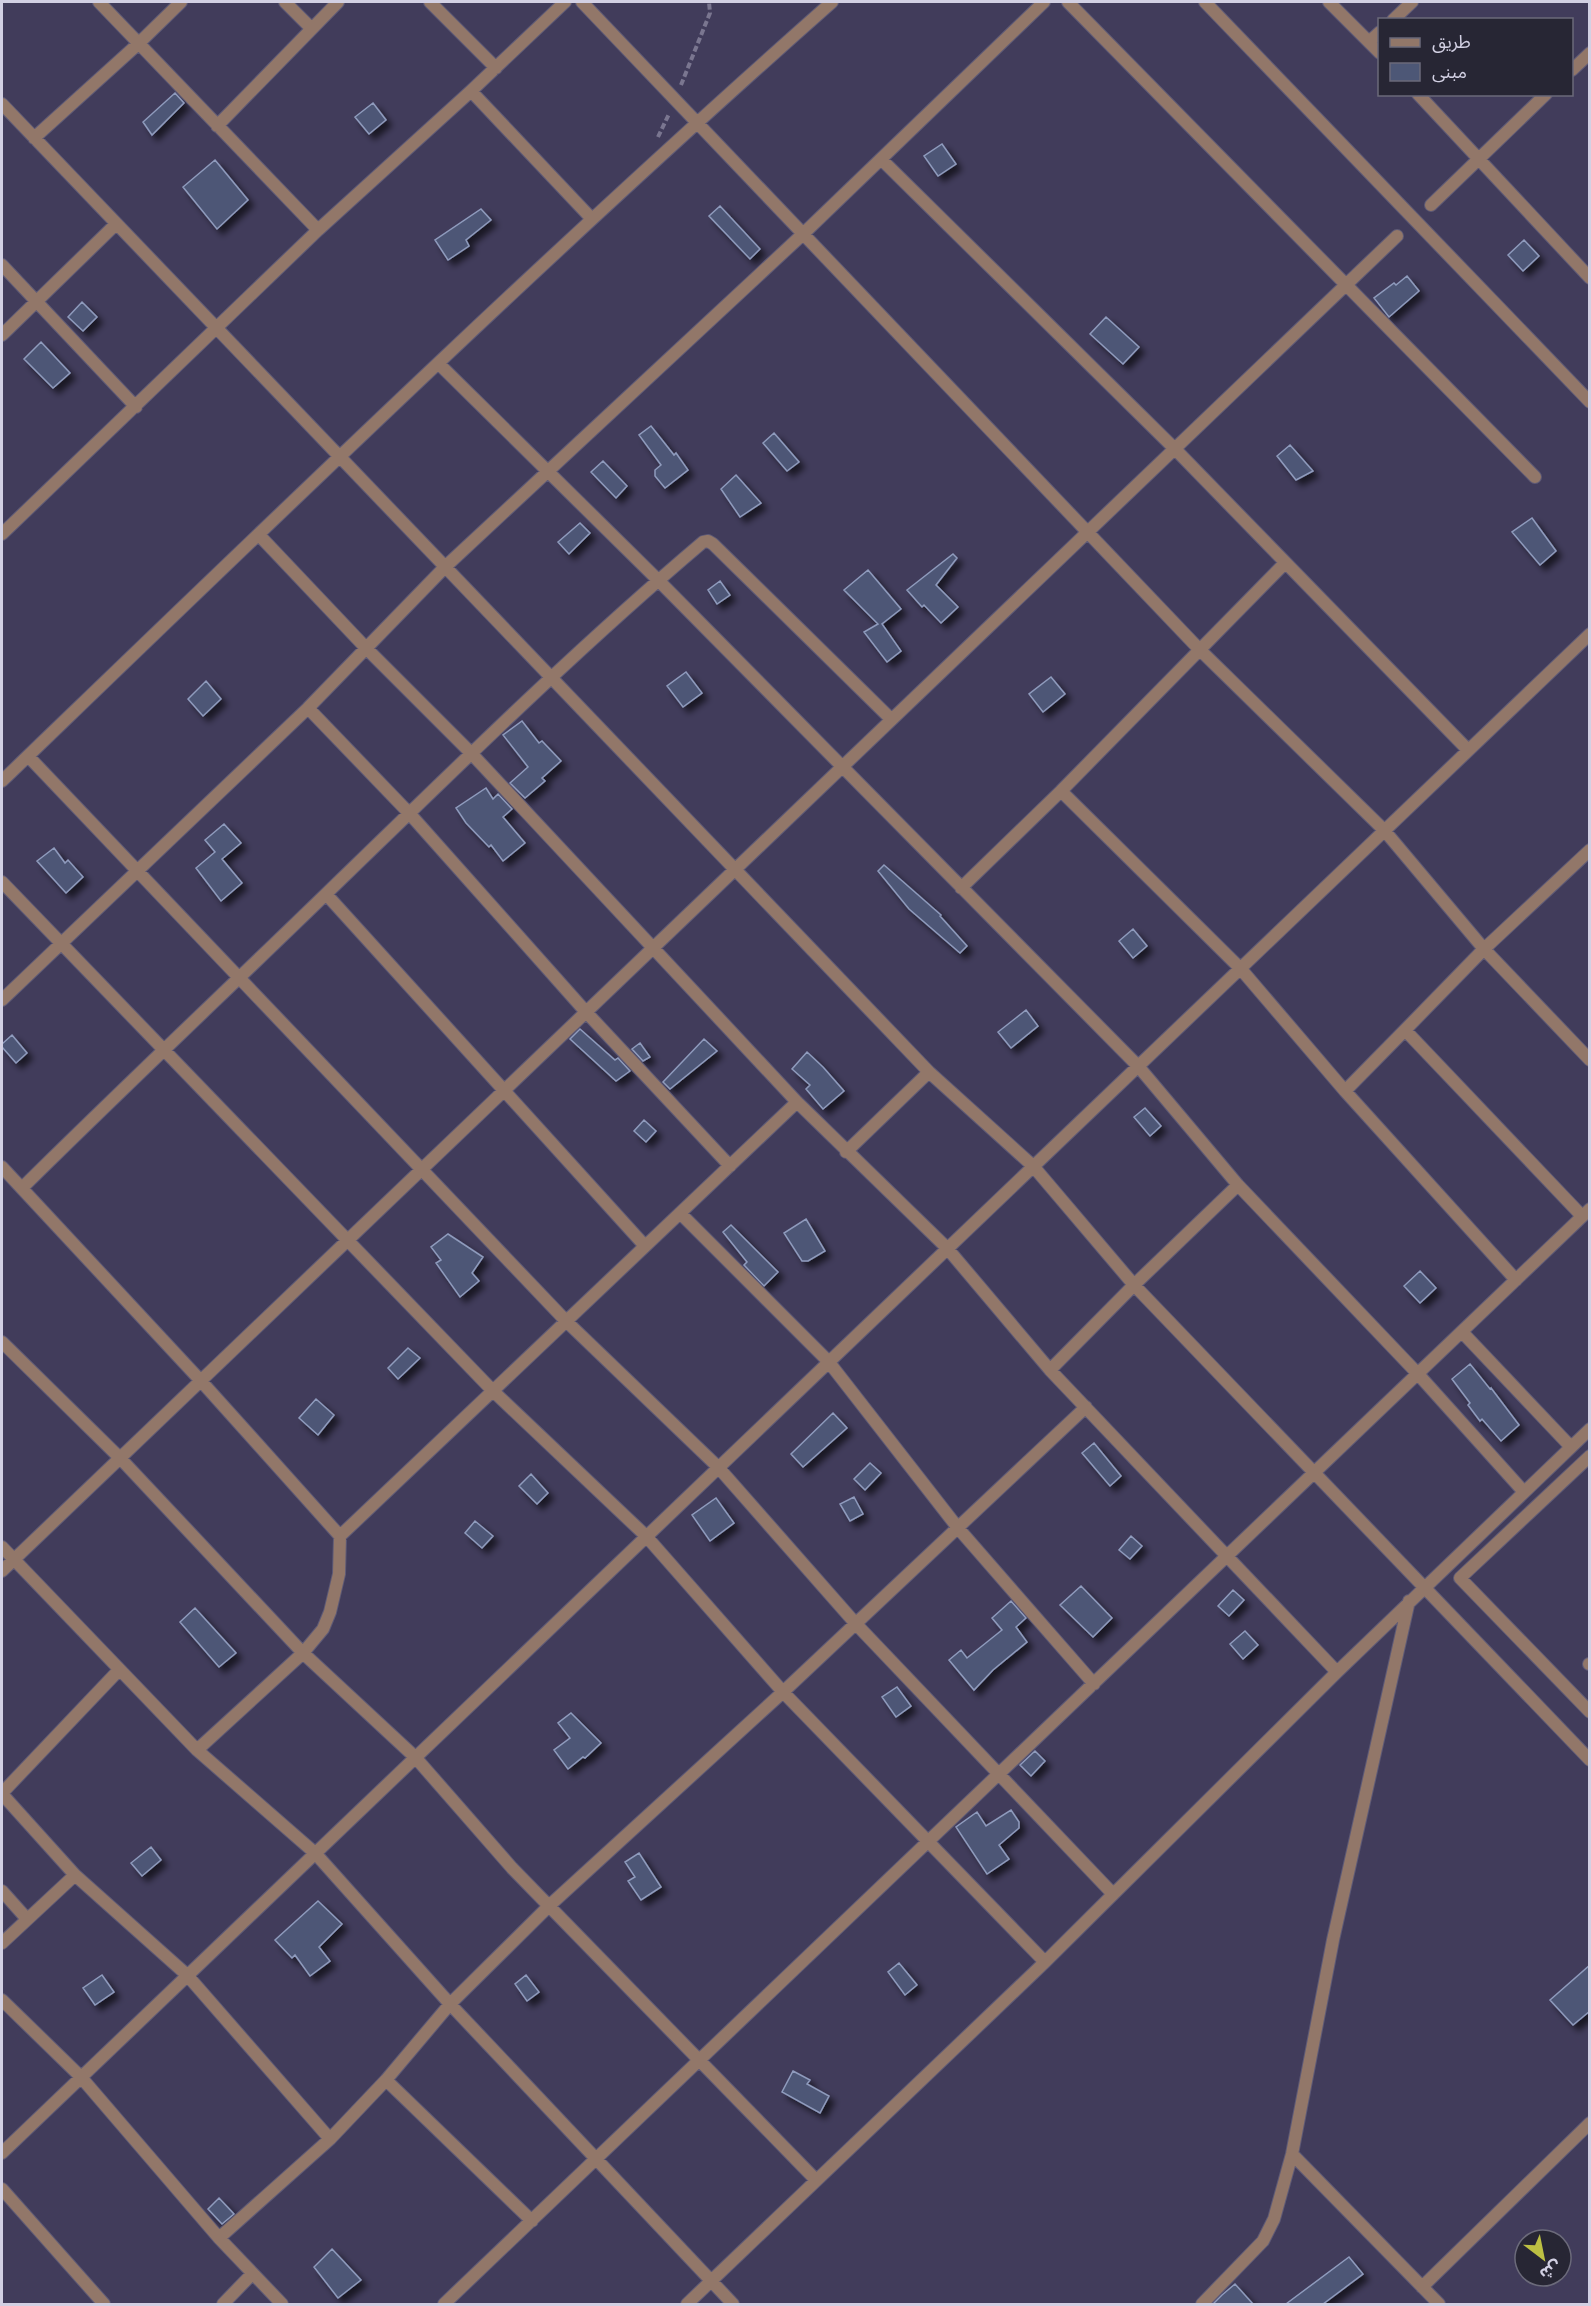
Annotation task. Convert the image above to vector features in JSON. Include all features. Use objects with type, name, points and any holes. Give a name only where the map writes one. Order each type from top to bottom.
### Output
[{"type":"street","points":[[99,2],[318,230]]},
{"type":"street","points":[[34,138],[181,2]]},
{"type":"street","points":[[285,2],[311,28]]},
{"type":"street","points":[[216,126],[338,2]]},
{"type":"street","points":[[430,2],[496,68]]},
{"type":"street","points":[[3,529],[135,407],[215,327],[318,230],[565,2]]},
{"type":"street","points":[[582,2],[1199,650],[1384,830],[1484,949],[1590,1060]]},
{"type":"street","points":[[2,781],[592,219],[696,122],[832,2]]},
{"type":"street","points":[[2,1000],[308,708],[445,567],[882,160],[1044,2]]},
{"type":"street","points":[[1068,2],[1535,477]]},
{"type":"street","points":[[1205,2],[1590,402]]},
{"type":"street","points":[[1329,2],[1378,51]]},
{"type":"street","points":[[1395,18],[1412,2]]},
{"type":"street","points":[[1369,42],[1378,34]]},
{"type":"street","points":[[1573,69],[1590,52]]},
{"type":"street","points":[[471,91],[592,219]]},
{"type":"street","points":[[1420,96],[1590,278]]},
{"type":"street","points":[[1431,205],[1544,96]]},
{"type":"street","points":[[2,104],[929,1072],[1033,1166],[1134,1285],[1590,1760]]},
{"type":"street","points":[[882,160],[1175,449],[1468,750]]},
{"type":"street","points":[[2,334],[116,224]]},
{"type":"street","points":[[2,1571],[1397,236]]},
{"type":"street","points":[[2,265],[135,407]]},
{"type":"street","points":[[439,364],[658,580],[1138,1066],[1238,1185],[1418,1374],[1524,1492]]},
{"type":"street","points":[[259,535],[366,648],[471,753],[797,1102],[947,1248],[1050,1370],[1336,1672]]},
{"type":"street","points":[[22,1188],[162,1049],[471,753],[658,580],[703,542],[711,543],[891,719]]},
{"type":"street","points":[[961,888],[1062,791],[1285,563]]},
{"type":"street","points":[[2,2153],[1590,634]]},
{"type":"street","points":[[308,708],[409,813],[586,1012],[730,1166]]},
{"type":"street","points":[[27,756],[566,1321],[718,1467],[856,1624],[1113,1894]]},
{"type":"street","points":[[1062,791],[1240,968],[1345,1091],[1516,1280]]},
{"type":"street","points":[[1345,1091],[1484,949],[1590,849]]},
{"type":"street","points":[[2,882],[493,1391],[646,1536],[783,1692],[1045,1962]]},
{"type":"street","points":[[326,894],[503,1092],[645,1246]]},
{"type":"street","points":[[444,2304],[1586,1212],[1405,1030]]},
{"type":"street","points":[[846,1152],[929,1072]]},
{"type":"street","points":[[340,1536],[797,1102]]},
{"type":"street","points":[[2,1167],[201,1381],[340,1536],[339,1574],[330,1612],[323,1629],[303,1653],[197,1750]]},
{"type":"street","points":[[1050,1370],[1238,1185]]},
{"type":"street","points":[[680,1213],[828,1362],[958,1528],[1094,1684]]},
{"type":"street","points":[[1462,1332],[1571,1447]]},
{"type":"street","points":[[2,1342],[120,1458],[303,1653],[415,1757],[512,1868],[816,2180]]},
{"type":"street","points":[[219,2238],[330,2139],[386,2080],[450,2004],[550,1905],[783,1692],[1086,1407]]},
{"type":"street","points":[[687,2304],[1045,1962],[1336,1672],[1590,1430]]},
{"type":"street","points":[[1590,1456],[1460,1578],[1590,1712]]},
{"type":"street","points":[[2,1548],[197,1750],[315,1853],[450,2004],[596,2160],[712,2279],[733,2304]]},
{"type":"street","points":[[1202,2304],[1266,2235],[1274,2219],[1292,2154],[1333,1940],[1409,1601]]},
{"type":"street","points":[[119,1670],[2,1794],[75,1875],[187,1976],[330,2139]]},
{"type":"street","points":[[2,1943],[75,1875]]},
{"type":"street","points":[[2,1891],[27,1919]]},
{"type":"street","points":[[2,2000],[80,2076],[219,2238],[282,2304]]},
{"type":"street","points":[[386,2080],[532,2221]]},
{"type":"street","points":[[1422,2287],[1590,2123]]},
{"type":"street","points":[[1292,2154],[1439,2304]]},
{"type":"street","points":[[2,2189],[104,2304]]},
{"type":"street","points":[[223,2304],[252,2274]]},
{"type":"building","points":[[175,93],[184,103],[152,135],[143,122]]},
{"type":"building","points":[[373,103],[386,120],[369,134],[355,117]]},
{"type":"building","points":[[942,144],[956,164],[938,176],[924,156]]},
{"type":"building","points":[[215,160],[248,200],[217,229],[183,187]]},
{"type":"building","points":[[720,206],[760,249],[750,259],[709,216]]},
{"type":"building","points":[[481,209],[491,220],[466,240],[469,246],[448,260],[435,240]]},
{"type":"building","points":[[1524,240],[1539,256],[1523,271],[1508,255]]},
{"type":"building","points":[[1407,276],[1419,291],[1389,317],[1374,298]]},
{"type":"building","points":[[82,302],[97,317],[83,331],[68,317]]},
{"type":"building","points":[[1106,317],[1139,347],[1123,364],[1090,334]]},
{"type":"building","points":[[41,342],[70,373],[53,388],[24,359]]},
{"type":"building","points":[[651,426],[688,470],[665,488],[655,476],[655,470],[661,465],[639,435]]},
{"type":"building","points":[[774,433],[799,462],[787,471],[763,443]]},
{"type":"building","points":[[1290,445],[1313,471],[1296,480],[1277,456]]},
{"type":"building","points":[[603,461],[627,486],[616,498],[591,472]]},
{"type":"building","points":[[736,475],[761,503],[740,517],[721,489]]},
{"type":"building","points":[[1532,518],[1556,551],[1540,565],[1512,532]]},
{"type":"building","points":[[580,523],[590,533],[569,554],[558,542]]},
{"type":"building","points":[[953,554],[957,558],[936,585],[958,607],[941,623],[907,590]]},
{"type":"building","points":[[868,570],[901,609],[882,624],[901,651],[887,662],[864,632],[878,624],[844,590]]},
{"type":"building","points":[[720,581],[730,595],[717,604],[708,590]]},
{"type":"building","points":[[686,672],[702,693],[683,707],[667,686]]},
{"type":"building","points":[[1051,677],[1065,694],[1043,712],[1029,694]]},
{"type":"building","points":[[206,681],[221,699],[203,716],[188,699]]},
{"type":"building","points":[[522,721],[539,743],[542,741],[561,761],[542,778],[545,781],[525,798],[510,783],[528,767],[503,735]]},
{"type":"building","points":[[486,788],[493,799],[498,794],[512,809],[503,817],[525,843],[503,861],[491,845],[489,847],[466,823],[456,808]]},
{"type":"building","points":[[224,824],[241,843],[222,859],[242,883],[221,901],[196,868],[215,852],[205,840]]},
{"type":"building","points":[[54,848],[65,863],[68,860],[83,877],[66,893],[37,861]]},
{"type":"building","points":[[884,865],[941,915],[967,946],[960,953],[909,909],[878,871]]},
{"type":"building","points":[[1133,929],[1147,946],[1133,958],[1119,941]]},
{"type":"building","points":[[1026,1010],[1038,1026],[1011,1048],[998,1032]]},
{"type":"building","points":[[580,1029],[615,1060],[618,1058],[630,1071],[616,1081],[570,1039]]},
{"type":"building","points":[[12,1035],[27,1053],[16,1063],[2,1047],[2,1044]]},
{"type":"building","points":[[704,1039],[717,1051],[670,1089],[663,1082]]},
{"type":"building","points":[[640,1043],[650,1057],[643,1061],[632,1049]]},
{"type":"building","points":[[807,1052],[844,1091],[823,1109],[806,1089],[810,1085],[792,1069]]},
{"type":"building","points":[[1145,1108],[1161,1126],[1150,1136],[1134,1117]]},
{"type":"building","points":[[644,1120],[656,1131],[646,1142],[634,1131]]},
{"type":"building","points":[[806,1219],[825,1251],[808,1261],[802,1261],[784,1233]]},
{"type":"building","points":[[731,1225],[778,1272],[764,1286],[744,1265],[747,1262],[723,1232]]},
{"type":"building","points":[[448,1234],[483,1257],[472,1273],[479,1281],[460,1297],[436,1263],[441,1260],[431,1247]]},
{"type":"building","points":[[1420,1271],[1436,1288],[1420,1303],[1404,1286]]},
{"type":"building","points":[[408,1348],[420,1358],[398,1379],[388,1368]]},
{"type":"building","points":[[1470,1364],[1519,1425],[1501,1441],[1482,1419],[1480,1421],[1452,1379]]},
{"type":"building","points":[[316,1399],[334,1415],[318,1435],[299,1418]]},
{"type":"building","points":[[833,1413],[847,1428],[803,1467],[791,1454]]},
{"type":"building","points":[[1094,1443],[1121,1476],[1110,1486],[1082,1453]]},
{"type":"building","points":[[870,1463],[881,1473],[865,1490],[854,1479]]},
{"type":"building","points":[[531,1474],[548,1493],[537,1504],[519,1486]]},
{"type":"building","points":[[854,1497],[863,1514],[850,1521],[840,1504]]},
{"type":"building","points":[[716,1498],[734,1523],[710,1541],[692,1515]]},
{"type":"building","points":[[475,1521],[493,1536],[482,1548],[465,1533]]},
{"type":"building","points":[[1131,1536],[1142,1546],[1130,1559],[1119,1550]]},
{"type":"building","points":[[1081,1586],[1112,1618],[1093,1637],[1060,1605]]},
{"type":"building","points":[[1233,1590],[1244,1600],[1229,1616],[1218,1606]]},
{"type":"building","points":[[1011,1601],[1026,1618],[1016,1627],[1027,1642],[993,1670],[974,1690],[949,1660],[961,1650],[967,1658],[1002,1630],[992,1618]]},
{"type":"building","points":[[195,1608],[236,1653],[219,1667],[180,1622]]},
{"type":"building","points":[[1245,1631],[1258,1645],[1243,1659],[1230,1644]]},
{"type":"building","points":[[897,1687],[911,1706],[896,1717],[882,1697]]},
{"type":"building","points":[[571,1713],[601,1743],[585,1758],[583,1757],[568,1769],[554,1750],[570,1738],[558,1723]]},
{"type":"building","points":[[1035,1751],[1045,1761],[1031,1776],[1020,1765]]},
{"type":"building","points":[[1011,1810],[1019,1822],[1019,1828],[999,1845],[1009,1859],[987,1874],[956,1827],[977,1812],[986,1826]]},
{"type":"building","points":[[151,1847],[161,1860],[142,1876],[131,1863]]},
{"type":"building","points":[[639,1853],[661,1887],[641,1900],[628,1881],[635,1877],[625,1862]]},
{"type":"building","points":[[318,1901],[342,1924],[319,1947],[330,1961],[310,1976],[295,1955],[292,1958],[275,1940]]},
{"type":"building","points":[[899,1963],[917,1985],[905,1995],[888,1972]]},
{"type":"building","points":[[1590,1965],[1590,2011],[1573,2025],[1550,2000]]},
{"type":"building","points":[[102,1975],[114,1992],[95,2005],[83,1988]]},
{"type":"building","points":[[526,1975],[539,1992],[527,2001],[515,1984]]},
{"type":"building","points":[[793,2071],[810,2080],[807,2084],[829,2096],[820,2113],[782,2092]]},
{"type":"building","points":[[219,2198],[234,2214],[222,2224],[208,2209]]},
{"type":"building","points":[[332,2249],[361,2280],[338,2298],[314,2267]]},
{"type":"building","points":[[1349,2257],[1363,2274],[1323,2304],[1286,2304]]},
{"type":"building","points":[[1235,2284],[1253,2304],[1213,2304],[1222,2295]]}]
